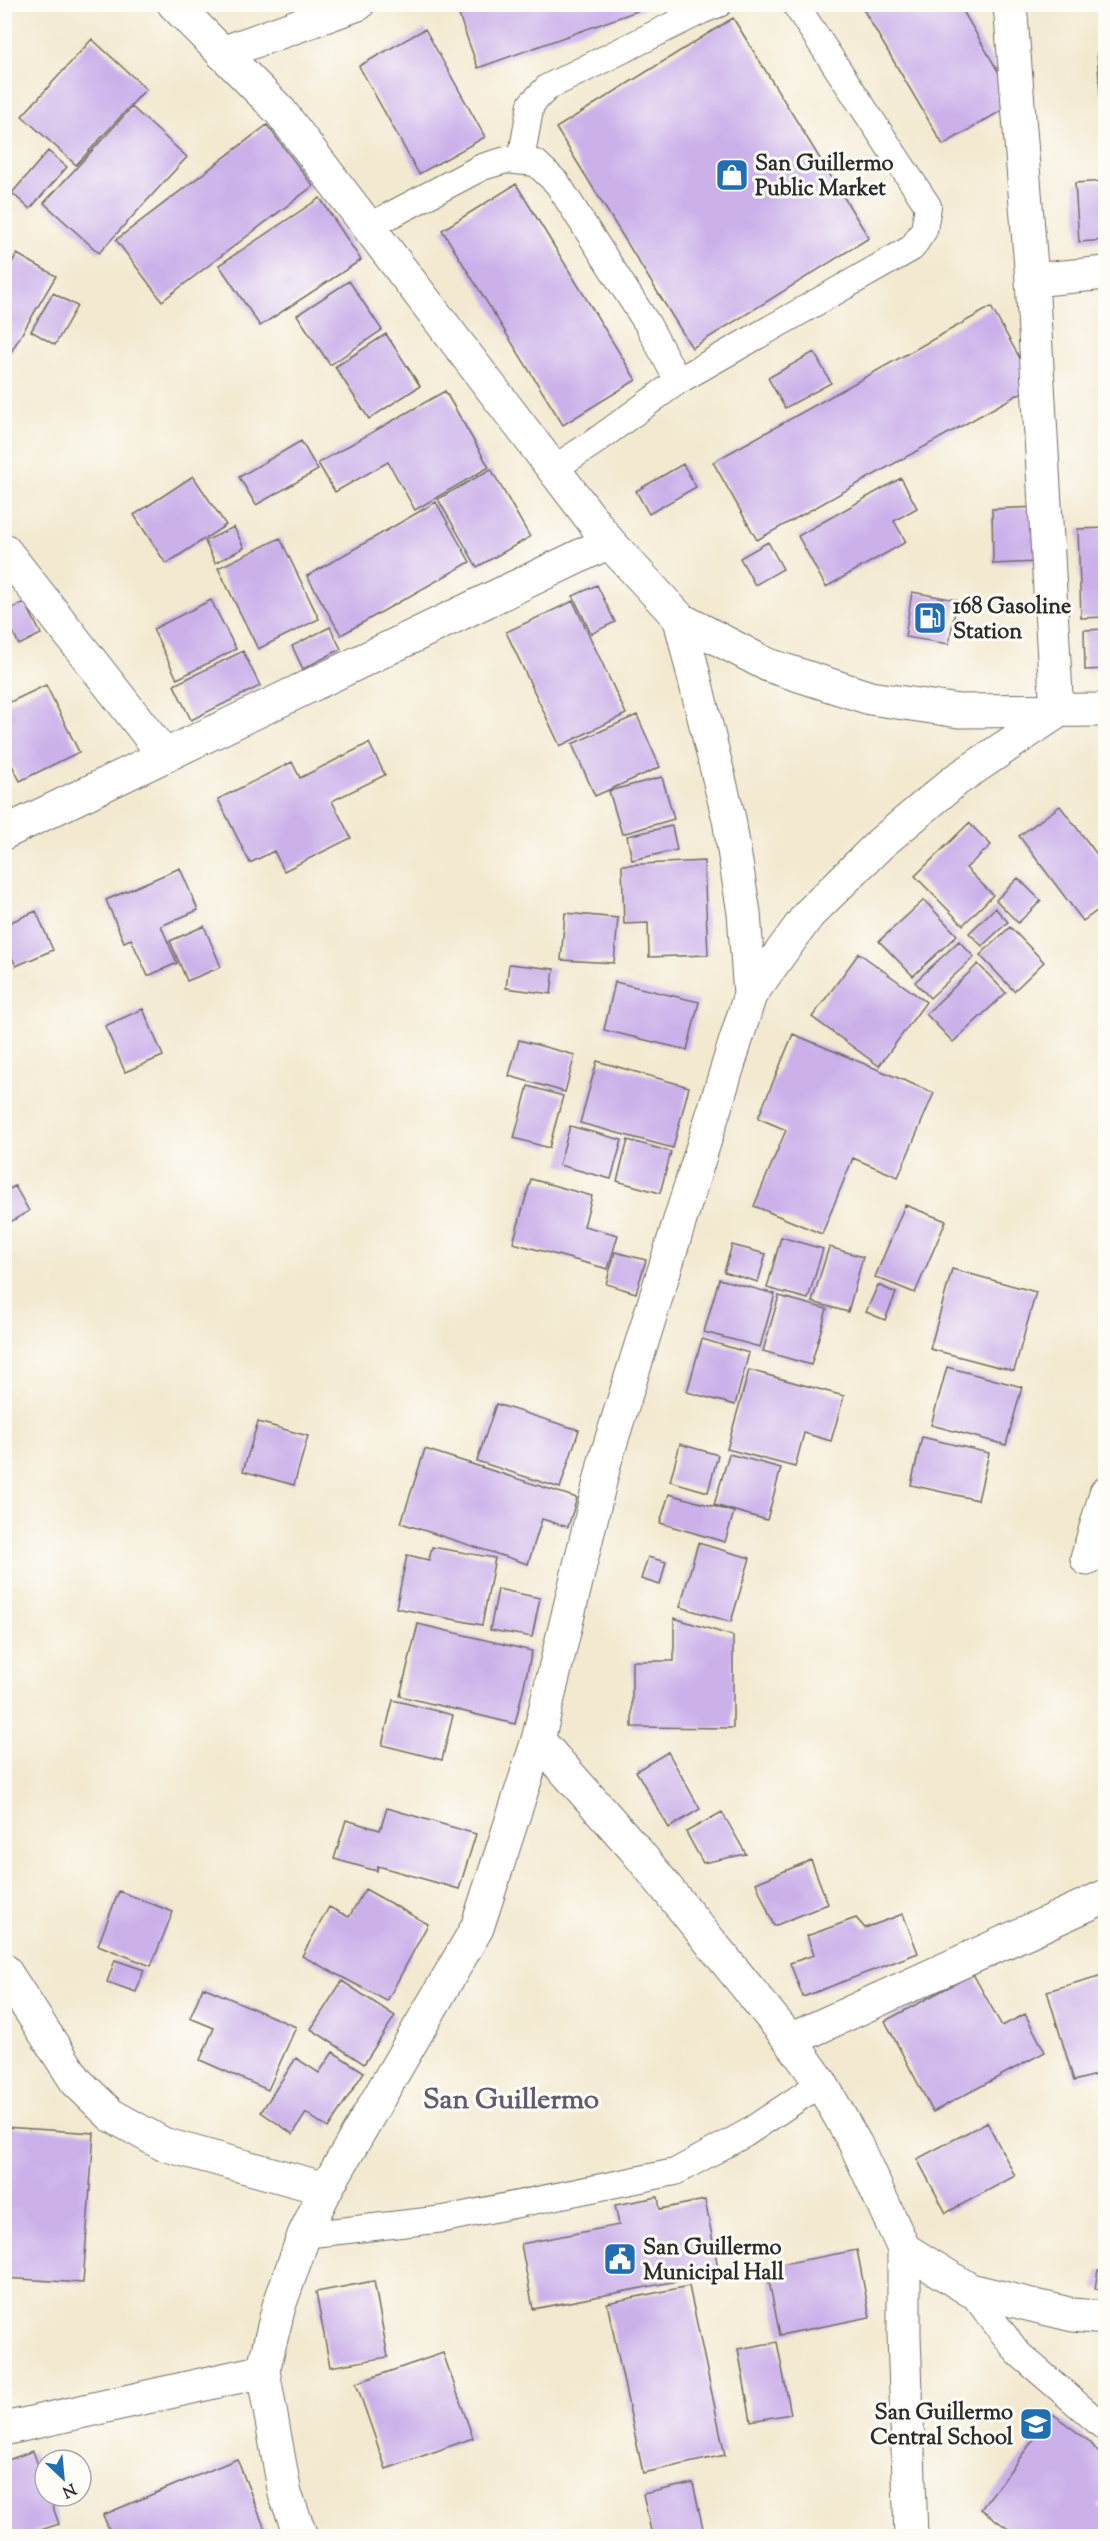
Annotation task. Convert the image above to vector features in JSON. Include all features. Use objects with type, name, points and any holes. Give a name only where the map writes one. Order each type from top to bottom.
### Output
[{"type":"street","points":[[174,4],[280,111],[609,542],[680,620],[768,665],[870,698],[958,711],[1106,710]]},
{"type":"street","points":[[222,53],[358,4]]},
{"type":"street","points":[[1011,4],[1032,280],[1057,712]]},
{"type":"street","points":[[1032,280],[1106,273]]},
{"type":"street","points":[[4,833],[609,542]]},
{"type":"street","points":[[4,550],[165,756]]},
{"type":"street","points":[[680,620],[729,819],[744,913],[750,995]]},
{"type":"street","points":[[301,2536],[285,2494],[263,2371],[279,2306],[304,2235],[326,2189],[477,1928],[538,1740],[605,1461],[750,995],[808,914],[881,843],[956,780],[1057,712]]},
{"type":"street","points":[[1087,1559],[1106,1493]]},
{"type":"street","points":[[538,1740],[634,1848],[790,2040],[821,2083],[856,2145],[904,2249],[910,2536]]},
{"type":"street","points":[[790,2040],[910,1983],[1106,1896]]},
{"type":"street","points":[[4,1970],[76,2081],[111,2115],[164,2144],[326,2189]]},
{"type":"street","points":[[904,2249],[970,2290],[1073,2315],[1106,2318]]},
{"type":"street","points":[[4,2429],[263,2371]]},
{"type":"lane","points":[[521,160],[531,104],[548,87],[719,4]]},
{"type":"lane","points":[[553,469],[594,443],[678,381],[912,248],[924,230],[928,206],[795,4]]},
{"type":"lane","points":[[368,227],[482,167],[506,160],[536,163],[557,183],[648,325],[678,381]]},
{"type":"lane","points":[[304,2235],[444,2219],[675,2172],[745,2134],[821,2083]]},
{"type":"lane","points":[[970,2290],[1018,2353],[1106,2429]]},
{"type":"building","points":[[455,4],[653,4],[654,5],[478,68]]},
{"type":"building","points":[[860,4],[959,4],[1016,102],[943,145]]},
{"type":"building","points":[[733,18],[869,238],[692,348],[556,128]]},
{"type":"building","points":[[425,29],[485,137],[419,174],[359,66]]},
{"type":"building","points":[[92,39],[146,89],[76,165],[22,116]]},
{"type":"building","points":[[1097,53],[1106,53],[1106,92],[1100,92]]},
{"type":"building","points":[[132,107],[187,157],[99,253],[44,203]]},
{"type":"building","points":[[267,125],[313,186],[162,301],[116,240]]},
{"type":"building","points":[[48,151],[67,167],[30,209],[12,193]]},
{"type":"building","points":[[1106,181],[1106,240],[1079,242],[1075,183]]},
{"type":"building","points":[[516,184],[636,380],[563,425],[442,230]]},
{"type":"building","points":[[320,198],[361,260],[260,326],[219,265]]},
{"type":"building","points":[[17,254],[56,276],[4,364],[4,275]]},
{"type":"building","points":[[349,281],[382,330],[330,365],[297,315]]},
{"type":"building","points":[[53,293],[77,306],[55,345],[31,331]]},
{"type":"building","points":[[991,307],[1035,385],[757,540],[713,462]]},
{"type":"building","points":[[386,334],[420,386],[369,419],[335,367]]},
{"type":"building","points":[[814,352],[831,383],[785,408],[768,378]]},
{"type":"building","points":[[445,391],[489,467],[415,510],[388,462],[335,492],[318,463]]},
{"type":"building","points":[[301,441],[318,470],[256,505],[239,477]]},
{"type":"building","points":[[683,464],[696,487],[649,514],[636,491]]},
{"type":"building","points":[[491,469],[530,537],[477,567],[438,499]]},
{"type":"building","points":[[193,476],[226,525],[166,564],[134,515]]},
{"type":"building","points":[[901,478],[917,508],[894,521],[906,542],[826,587],[798,536]]},
{"type":"building","points":[[436,502],[470,562],[341,635],[307,576]]},
{"type":"building","points":[[1037,507],[1039,562],[993,564],[992,509]]},
{"type":"building","points":[[234,527],[244,548],[215,563],[205,541]]},
{"type":"building","points":[[1106,528],[1106,617],[1081,618],[1078,529]]},
{"type":"building","points":[[280,538],[319,619],[258,649],[218,568]]},
{"type":"building","points":[[768,542],[783,569],[755,585],[740,558]]},
{"type":"building","points":[[597,585],[615,622],[591,634],[573,596]]},
{"type":"building","name":"168 Gasoline Station","points":[[912,592],[957,600],[949,644],[905,637]]},
{"type":"building","points":[[211,600],[236,649],[177,679],[153,629]]},
{"type":"building","points":[[573,601],[626,714],[560,746],[506,632]]},
{"type":"building","points":[[25,602],[41,634],[19,645],[4,612]]},
{"type":"building","points":[[330,627],[341,649],[303,669],[292,646]]},
{"type":"building","points":[[1106,629],[1106,669],[1085,670],[1084,630]]},
{"type":"building","points":[[243,651],[260,686],[191,720],[174,685]]},
{"type":"building","points":[[46,685],[79,752],[20,781],[4,749],[4,705]]},
{"type":"building","points":[[637,715],[660,767],[595,796],[572,744]]},
{"type":"building","points":[[369,743],[385,775],[332,801],[351,838],[284,871],[274,851],[250,863],[218,799],[292,762],[300,778]]},
{"type":"building","points":[[662,777],[674,819],[622,834],[609,791]]},
{"type":"building","points":[[1060,806],[1106,866],[1106,904],[1083,921],[1019,836]]},
{"type":"building","points":[[969,823],[991,845],[966,868],[993,895],[963,925],[915,876]]},
{"type":"building","points":[[672,826],[677,850],[632,860],[627,836]]},
{"type":"building","points":[[704,861],[708,955],[649,957],[648,923],[624,924],[622,865]]},
{"type":"building","points":[[180,868],[198,910],[161,926],[177,963],[148,976],[131,939],[124,942],[106,900]]},
{"type":"building","points":[[1018,878],[1041,901],[1018,923],[996,900]]},
{"type":"building","points":[[924,900],[957,935],[913,976],[879,941]]},
{"type":"building","points":[[995,908],[1008,922],[982,946],[969,933]]},
{"type":"building","points":[[36,911],[53,950],[16,966],[4,940],[4,925]]},
{"type":"building","points":[[565,913],[618,918],[614,963],[561,960]]},
{"type":"building","points":[[204,926],[221,967],[187,981],[170,941]]},
{"type":"building","points":[[1010,927],[1044,962],[1014,991],[980,955]]},
{"type":"building","points":[[959,941],[974,957],[930,998],[915,982]]},
{"type":"building","points":[[859,953],[926,1002],[879,1066],[812,1017]]},
{"type":"building","points":[[509,964],[554,969],[551,994],[506,988]]},
{"type":"building","points":[[978,964],[1006,993],[953,1042],[926,1014]]},
{"type":"building","points":[[615,982],[699,1002],[687,1050],[604,1030]]},
{"type":"building","points":[[143,1009],[163,1056],[125,1072],[105,1026]]},
{"type":"building","points":[[793,1034],[934,1093],[898,1177],[853,1158],[822,1234],[754,1206],[786,1130],[758,1118]]},
{"type":"building","points":[[519,1040],[575,1055],[565,1092],[509,1076]]},
{"type":"building","points":[[597,1061],[689,1087],[673,1148],[580,1123]]},
{"type":"building","points":[[528,1086],[563,1096],[549,1148],[514,1138]]},
{"type":"building","points":[[570,1126],[622,1140],[611,1179],[559,1165]]},
{"type":"building","points":[[628,1140],[671,1152],[660,1193],[617,1181]]},
{"type":"building","points":[[531,1179],[592,1196],[584,1226],[618,1235],[608,1269],[513,1243]]},
{"type":"building","points":[[15,1186],[29,1211],[7,1224],[4,1219],[4,1192]]},
{"type":"building","points":[[905,1205],[946,1221],[915,1293],[875,1277]]},
{"type":"building","points":[[781,1237],[823,1249],[808,1299],[767,1288]]},
{"type":"building","points":[[732,1245],[766,1254],[758,1282],[724,1272]]},
{"type":"building","points":[[829,1247],[863,1257],[848,1312],[812,1302]]},
{"type":"building","points":[[615,1252],[646,1260],[636,1293],[606,1284]]},
{"type":"building","points":[[952,1269],[1036,1292],[1014,1371],[930,1349]]},
{"type":"building","points":[[719,1279],[775,1294],[760,1347],[704,1332]]},
{"type":"building","points":[[878,1285],[896,1293],[885,1320],[866,1312]]},
{"type":"building","points":[[779,1296],[827,1309],[811,1365],[763,1351]]},
{"type":"building","points":[[702,1339],[749,1353],[735,1405],[687,1392]]},
{"type":"building","points":[[947,1367],[1022,1387],[1006,1445],[931,1425]]},
{"type":"building","points":[[749,1370],[844,1396],[831,1441],[804,1433],[795,1467],[727,1449]]},
{"type":"building","points":[[496,1404],[579,1430],[560,1488],[477,1461]]},
{"type":"building","points":[[258,1422],[308,1436],[294,1485],[243,1471]]},
{"type":"building","points":[[922,1437],[989,1453],[978,1500],[911,1485]]},
{"type":"building","points":[[680,1444],[718,1455],[708,1492],[670,1481]]},
{"type":"building","points":[[425,1449],[577,1498],[568,1527],[542,1519],[528,1564],[401,1523]]},
{"type":"building","points":[[729,1454],[781,1468],[767,1520],[714,1505]]},
{"type":"building","points":[[669,1494],[734,1512],[725,1542],[660,1523]]},
{"type":"building","points":[[698,1543],[750,1558],[731,1622],[680,1607]]},
{"type":"building","points":[[432,1547],[495,1558],[482,1625],[396,1608],[407,1555],[429,1560]]},
{"type":"building","points":[[648,1557],[666,1562],[660,1585],[641,1579]]},
{"type":"building","points":[[498,1589],[540,1598],[532,1637],[490,1630]]},
{"type":"building","points":[[674,1618],[733,1636],[733,1728],[632,1727],[632,1661],[674,1661]]},
{"type":"building","points":[[418,1624],[532,1651],[515,1724],[400,1696]]},
{"type":"building","points":[[393,1700],[453,1715],[442,1760],[382,1745]]},
{"type":"building","points":[[668,1752],[700,1809],[669,1828],[636,1771]]},
{"type":"building","points":[[387,1808],[476,1834],[459,1889],[378,1866],[377,1871],[334,1859],[346,1820],[380,1830]]},
{"type":"building","points":[[722,1812],[746,1854],[703,1863],[686,1832]]},
{"type":"building","points":[[811,1860],[828,1904],[774,1926],[756,1883]]},
{"type":"building","points":[[365,1889],[428,1924],[387,2001],[302,1956],[329,1907],[349,1917]]},
{"type":"building","points":[[119,1891],[173,1912],[151,1966],[98,1945]]},
{"type":"building","points":[[903,1914],[918,1953],[803,1997],[790,1963],[814,1955],[807,1936],[856,1918],[865,1928]]},
{"type":"building","points":[[115,1960],[144,1970],[136,1992],[107,1982]]},
{"type":"building","points":[[973,1974],[1002,2026],[1025,2014],[1045,2052],[933,2112],[885,2021]]},
{"type":"building","points":[[1106,1974],[1106,2072],[1074,2081],[1047,1991]]},
{"type":"building","points":[[342,1981],[395,2016],[364,2064],[311,2029]]},
{"type":"building","points":[[203,1987],[296,2027],[268,2090],[200,2060],[214,2028],[190,2018]]},
{"type":"building","points":[[333,2052],[364,2072],[328,2128],[306,2113],[293,2134],[261,2112],[296,2058],[319,2073]]},
{"type":"building","points":[[987,2122],[1015,2176],[946,2213],[917,2159]]},
{"type":"building","points":[[4,2127],[94,2133],[83,2283],[4,2278]]},
{"type":"building","name":"San Guillermo Municipal Hall","points":[[658,2197],[660,2209],[705,2200],[719,2273],[533,2309],[521,2244],[619,2225],[615,2205]]},
{"type":"building","points":[[857,2250],[870,2317],[780,2335],[766,2267]]},
{"type":"building","points":[[1098,2270],[1106,2271],[1106,2291],[1095,2289]]},
{"type":"building","points":[[374,2281],[388,2357],[330,2367],[316,2292]]},
{"type":"building","points":[[689,2286],[725,2455],[643,2473],[607,2303]]},
{"type":"building","points":[[777,2342],[791,2414],[751,2421],[738,2349]]},
{"type":"building","points":[[443,2353],[473,2438],[386,2469],[356,2383]]},
{"type":"building","points":[[1053,2414],[1090,2442],[1106,2462],[1106,2496],[1098,2506],[1106,2511],[1106,2536],[1074,2536],[1071,2534],[1069,2536],[1018,2536],[981,2509]]},
{"type":"building","points":[[33,2451],[33,2508],[53,2508],[59,2524],[23,2536],[5,2536],[5,2461]]},
{"type":"building","points":[[237,2459],[267,2534],[261,2536],[112,2536],[103,2515]]},
{"type":"building","points":[[693,2483],[704,2533],[686,2536],[652,2536],[643,2494]]},
{"type":"place","name":"San Guillermo Public Market","points":[[732,175]]},
{"type":"place","name":"168 Gasoline Station","points":[[930,618]]},
{"type":"place","name":"San Guillermo Municipal Hall","points":[[620,2259]]},
{"type":"place","name":"San Guillermo Central School","points":[[1036,2424]]},
{"type":"district","name":"San Guillermo","points":[[511,2098]]}]
